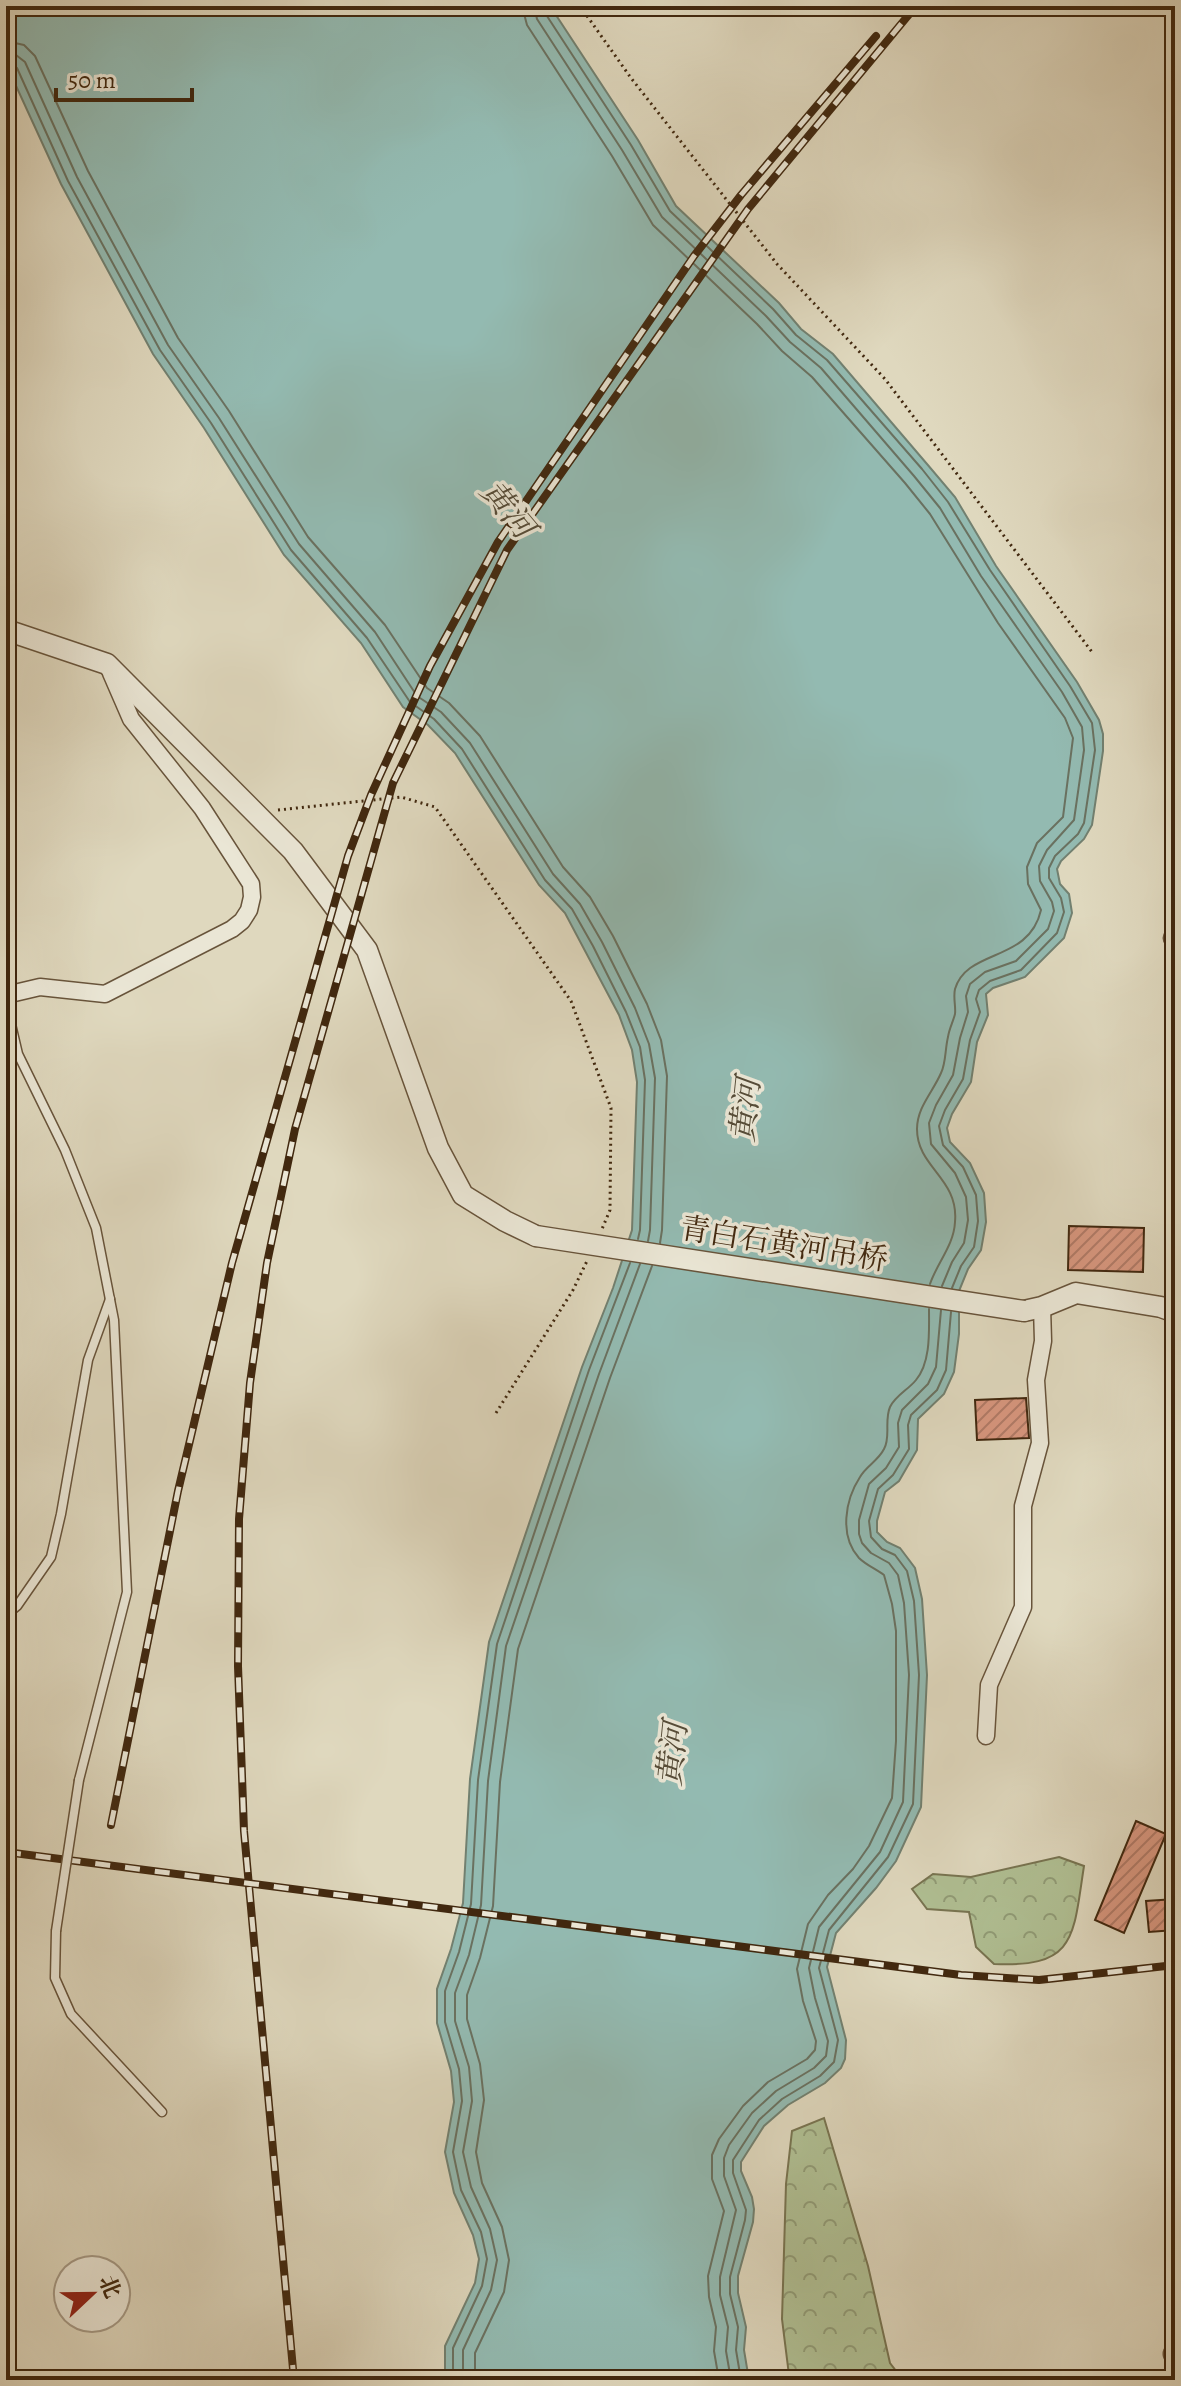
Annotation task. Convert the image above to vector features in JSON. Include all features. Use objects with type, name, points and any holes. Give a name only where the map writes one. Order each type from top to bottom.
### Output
[{"type":"street","points":[[6,630],[107,664],[131,719],[202,808],[245,873],[251,884],[252,897],[249,910],[232,929],[105,994],[40,987],[6,995]]},
{"type":"street","name":"青白石黄河吊桥","points":[[107,664],[293,851],[367,950],[438,1148],[463,1195],[536,1236],[1033,1309]]},
{"type":"street","points":[[986,1736],[989,1685],[1023,1607],[1023,1506],[1040,1443],[1036,1380],[1043,1341],[1033,1309],[1076,1293],[1175,1312]]},
{"type":"lane","points":[[6,433],[11,468],[6,502]]},
{"type":"lane","points":[[6,1003],[18,1054],[65,1150],[96,1228],[115,1335],[127,1592],[79,1780],[56,1931],[55,1978],[71,2014],[162,2112]]},
{"type":"lane","points":[[6,1615],[17,1606],[51,1557],[88,1360],[110,1298]]},
{"type":"path","points":[[580,6],[631,78],[777,264],[885,379],[1092,652]]},
{"type":"path","points":[[255,812],[401,797],[435,807],[571,1001],[611,1108],[610,1210],[598,1237]]},
{"type":"path","points":[[496,1413],[573,1290],[592,1250]]},
{"type":"green space","points":[[1059,1857],[1084,1866],[1077,1911],[1066,1943],[1042,1960],[994,1964],[976,1947],[969,1912],[927,1909],[912,1889],[933,1874],[971,1877]]},
{"type":"green space","points":[[824,2118],[868,2266],[890,2363],[903,2380],[791,2380],[789,2375],[782,2319],[786,2184],[792,2131]]},
{"type":"water","name":"黄河","points":[[6,6],[550,6],[638,140],[676,206],[779,303],[801,329],[833,354],[955,497],[996,566],[1077,682],[1099,720],[1103,751],[1092,825],[1084,839],[1057,869],[1060,884],[1069,894],[1072,913],[1064,938],[1025,977],[993,988],[986,994],[988,1015],[977,1042],[971,1082],[947,1128],[950,1142],[970,1163],[984,1193],[986,1222],[981,1250],[968,1269],[959,1291],[959,1334],[954,1372],[944,1394],[918,1419],[917,1450],[899,1481],[885,1492],[877,1521],[877,1532],[887,1542],[900,1548],[915,1568],[922,1599],[927,1675],[921,1807],[896,1861],[836,1933],[827,1967],[846,2040],[841,2068],[764,2126],[741,2162],[754,2209],[738,2276],[738,2293],[746,2327],[744,2350],[749,2380],[445,2380],[445,2346],[475,2283],[479,2259],[473,2235],[454,2193],[445,2152],[454,2102],[451,2071],[437,2023],[437,1989],[463,1903],[470,1779],[489,1642],[632,1230],[637,1082],[632,1050],[619,1015],[565,913],[539,885],[455,753],[428,725],[403,707],[361,643],[284,555],[153,354],[61,184],[6,64]]},
{"type":"building","points":[[1069,1226],[1144,1228],[1143,1272],[1068,1270]]},
{"type":"building","points":[[1026,1398],[1029,1438],[977,1440],[975,1400]]},
{"type":"building","points":[[1136,1821],[1166,1834],[1124,1933],[1095,1920]]},
{"type":"building","points":[[1175,1899],[1175,1930],[1149,1932],[1146,1901]]},
{"type":"railway","points":[[294,2380],[244,1831],[238,1666],[239,1519],[250,1383],[267,1263],[295,1129],[393,783],[507,550],[748,209],[916,6]]},
{"type":"railway","points":[[111,1825],[178,1491],[232,1263],[348,856],[371,795],[430,666],[498,542],[694,256],[741,195],[876,36]]},
{"type":"railway","points":[[6,1852],[961,1975],[1039,1980],[1175,1965]]}]
